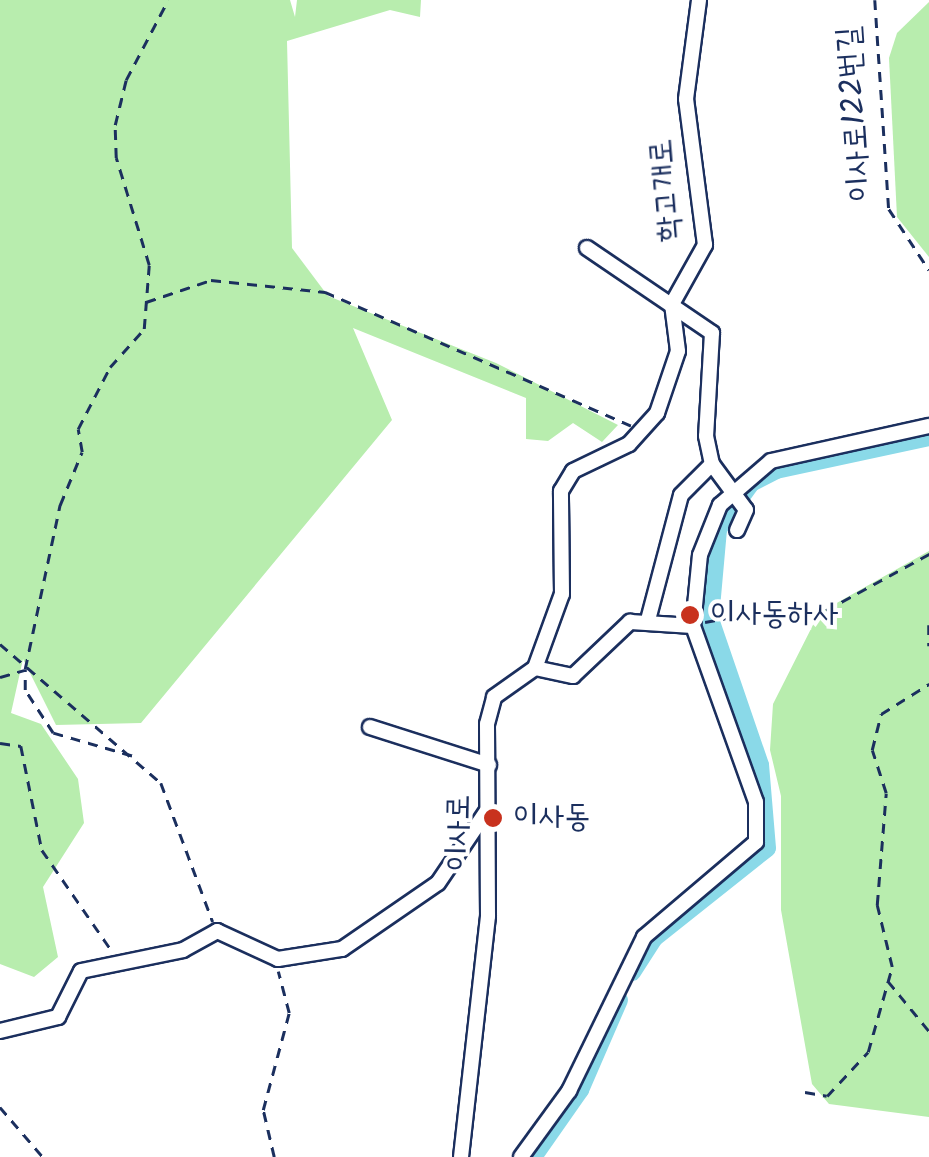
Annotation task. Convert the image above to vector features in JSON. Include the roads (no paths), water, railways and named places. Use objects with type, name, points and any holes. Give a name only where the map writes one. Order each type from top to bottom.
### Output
[{"type":"street","name":"학고개로","points":[[672,304],[704,245],[686,99],[698,0]]},
{"type":"street","points":[[587,248],[672,304],[716,340],[704,409],[712,464],[744,505],[737,530]]},
{"type":"street","points":[[672,304],[678,351],[641,431],[573,471],[560,491],[562,594],[534,668],[573,676],[630,622],[694,625]]},
{"type":"street","points":[[521,1157],[569,1092],[644,937],[756,842],[756,802],[694,625],[700,554],[731,491],[808,447],[929,426]]},
{"type":"street","points":[[648,620],[681,495],[712,464]]},
{"type":"street","name":"이사로","points":[[461,1157],[482,998],[486,812],[494,697],[534,668]]},
{"type":"street","points":[[370,727],[489,766]]},
{"type":"street","points":[[0,1031],[41,1027],[58,1018],[81,972],[183,950],[217,931],[278,959],[342,949],[423,894],[464,857],[486,812]]},
{"type":"waterway","points":[[632,972],[654,938],[767,848],[760,765],[710,619],[718,529],[751,483],[776,470],[929,437]]},
{"type":"waterway","points":[[533,1157],[580,1090],[619,1000]]},
{"type":"place","name":"이사동하사","points":[[690,615]]},
{"type":"place","name":"이사동","points":[[493,818]]}]
